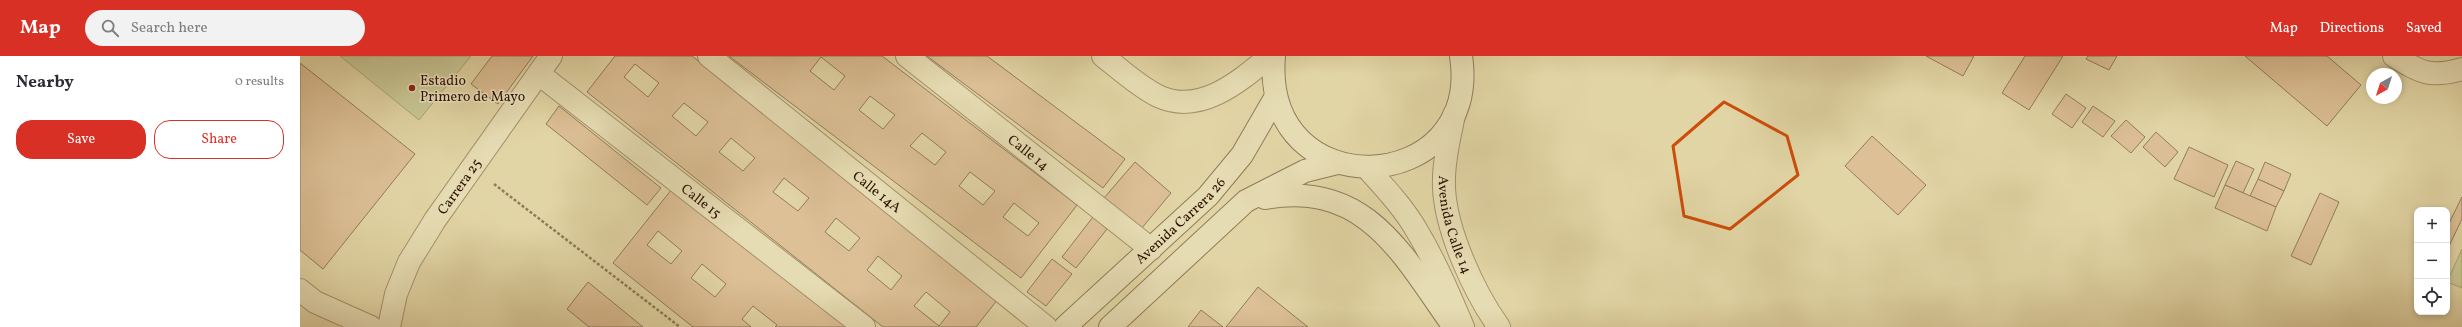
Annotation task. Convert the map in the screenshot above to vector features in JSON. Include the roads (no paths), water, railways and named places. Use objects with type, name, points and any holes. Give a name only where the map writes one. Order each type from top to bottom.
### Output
[{"type":"street","name":"Carrera 25","points":[[389,327],[396,294],[409,262],[435,220],[551,56]]},
{"type":"street","name":"Calle 14A","points":[[710,56],[1046,327]]},
{"type":"street","name":"Calle 14","points":[[907,56],[1151,249]]},
{"type":"street","points":[[1103,56],[1159,96],[1184,102],[1214,96],[1241,80],[1270,56]]},
{"type":"street","points":[[1274,56],[1272,75],[1275,98],[1285,120],[1298,138],[1316,153],[1337,163],[1367,168],[1389,166],[1409,159],[1427,148],[1443,133],[1454,114],[1462,93],[1464,61]]},
{"type":"street","points":[[2394,56],[2419,72],[2432,75],[2462,69]]},
{"type":"street","name":"Calle 15","points":[[539,74],[864,327]]},
{"type":"street","name":"Avenida Carrera 26","points":[[1065,327],[1151,249],[1225,178],[1256,134],[1275,98]]},
{"type":"street","name":"Avenida Calle 14","points":[[1454,114],[1447,152],[1444,188],[1449,225],[1466,266],[1499,327]]},
{"type":"street","points":[[1110,327],[1246,201],[1305,171],[1337,163]]},
{"type":"street","name":"Avenida Calle 14","points":[[1367,168],[1396,201],[1416,230],[1438,271],[1463,327]]},
{"type":"street","points":[[1246,201],[1291,194],[1316,196],[1340,203],[1369,219],[1403,256],[1454,327]]},
{"type":"street","points":[[300,290],[315,302],[371,327]]},
{"type":"place","name":"Estadio Primero de Mayo","points":[[412,88]]}]
